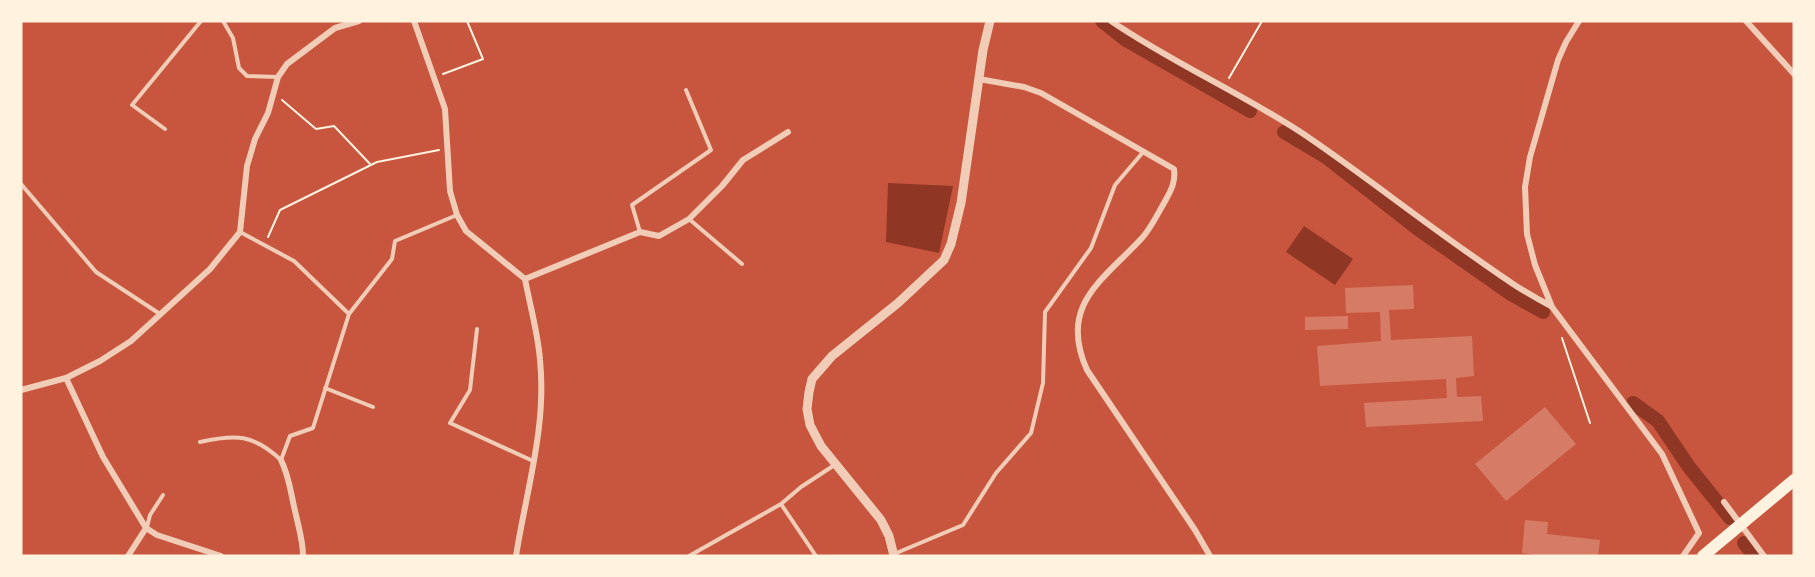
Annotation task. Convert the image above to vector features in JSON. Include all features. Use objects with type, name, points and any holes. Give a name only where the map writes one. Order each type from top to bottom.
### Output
[{"type":"main road","points":[[1703,556],[1794,480]]},
{"type":"street","points":[[21,390],[66,378],[100,361],[131,341],[210,269],[240,232],[247,166],[255,139],[275,94],[278,77],[286,64],[335,27],[359,21]]},
{"type":"street","points":[[414,21],[445,109],[450,191],[457,215],[466,231],[525,279],[540,360],[538,430],[516,556]]},
{"type":"street","points":[[894,555],[889,536],[881,520],[821,446],[810,425],[807,409],[812,379],[832,356],[906,296],[944,260],[951,244],[961,203],[983,50],[990,21]]},
{"type":"street","points":[[1111,21],[1142,42],[1224,86],[1299,131],[1524,292],[1552,307]]},
{"type":"street","points":[[1579,21],[1558,60],[1530,157],[1525,187],[1527,234],[1535,265],[1552,307],[1662,454],[1699,533],[1683,556]]},
{"type":"street","points":[[1746,21],[1794,74]]},
{"type":"street","points":[[979,79],[1024,87],[1041,93],[1174,169],[1175,179],[1155,220],[1143,237],[1094,285],[1083,302],[1077,336],[1080,353],[1093,379],[1195,530],[1210,556]]},
{"type":"street","points":[[525,279],[639,232],[659,236],[688,219],[722,186],[742,160],[788,132]]},
{"type":"street","points":[[66,378],[103,457],[146,528],[157,535],[220,556]]},
{"type":"street","points":[[281,460],[288,474],[303,539],[303,556]]},
{"type":"street","points":[[1724,502],[1764,556]]},
{"type":"street","points":[[128,556],[146,528]]},
{"type":"lane","points":[[165,129],[132,105],[201,21]]},
{"type":"lane","points":[[223,21],[233,38],[239,68],[247,76],[278,77]]},
{"type":"lane","points":[[639,232],[632,205],[711,150],[686,90]]},
{"type":"lane","points":[[894,555],[963,525],[996,473],[1031,433],[1043,383],[1045,312],[1091,248],[1115,185],[1144,151]]},
{"type":"lane","points":[[21,184],[96,272],[160,314]]},
{"type":"lane","points":[[200,442],[224,437],[246,439],[265,445],[281,460],[290,436],[313,428],[349,314],[392,259],[395,241],[457,215]]},
{"type":"lane","points":[[688,219],[742,264]]},
{"type":"lane","points":[[240,232],[294,261],[349,314]]},
{"type":"lane","points":[[477,329],[470,390],[450,423],[533,461]]},
{"type":"lane","points":[[325,388],[373,408]]},
{"type":"lane","points":[[689,556],[781,504],[801,487],[836,464]]},
{"type":"lane","points":[[146,528],[150,515],[163,495]]},
{"type":"lane","points":[[781,504],[816,556]]},
{"type":"path","points":[[435,78],[483,59],[467,21]]},
{"type":"path","points":[[1224,86],[1262,21]]},
{"type":"path","points":[[275,94],[316,129],[334,126],[371,165]]},
{"type":"path","points":[[265,245],[280,210],[377,162],[448,148]]},
{"type":"path","points":[[1562,338],[1590,423]]},
{"type":"shaded area","points":[[888,183],[953,186],[939,253],[886,242]]},
{"type":"shaded area","points":[[1304,226],[1353,259],[1335,285],[1286,252]]},
{"type":"building","points":[[1413,285],[1414,309],[1389,310],[1391,340],[1472,336],[1474,376],[1456,378],[1457,397],[1481,396],[1483,421],[1366,427],[1364,403],[1447,398],[1446,379],[1320,386],[1317,346],[1381,341],[1380,312],[1346,313],[1345,288]]},
{"type":"building","points":[[1348,316],[1348,329],[1305,330],[1305,317]]},
{"type":"building","points":[[1545,407],[1576,444],[1506,501],[1475,464]]},
{"type":"building","points":[[1525,520],[1548,522],[1547,534],[1600,540],[1598,556],[1541,556],[1522,553]]},
{"type":"waterway","points":[[1102,21],[1126,40],[1250,111]]},
{"type":"waterway","points":[[1284,132],[1326,157],[1418,229],[1511,294],[1543,312]]},
{"type":"waterway","points":[[1633,403],[1658,421],[1689,467],[1730,518]]},
{"type":"waterway","points":[[1744,543],[1754,556]]}]
